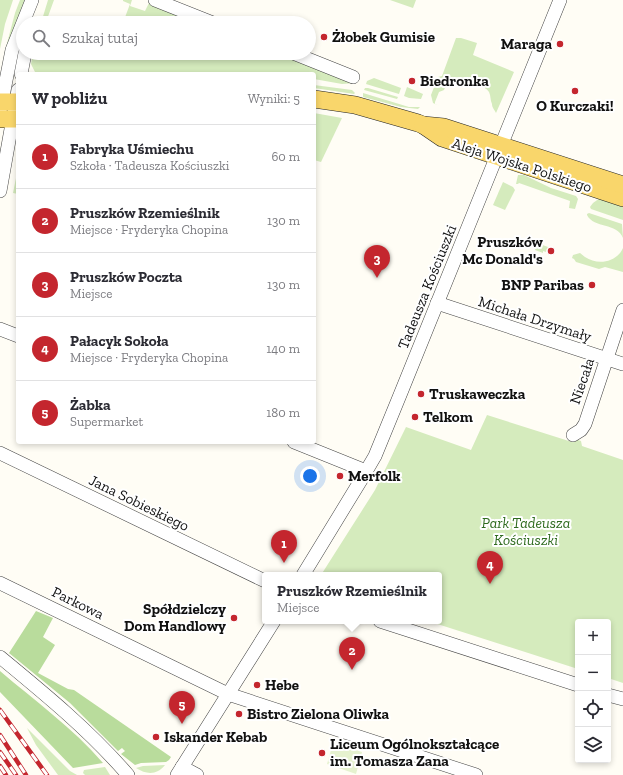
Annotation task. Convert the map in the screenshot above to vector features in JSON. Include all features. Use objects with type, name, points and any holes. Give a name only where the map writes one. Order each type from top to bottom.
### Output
[{"type":"main road","name":"Aleja Wojska Polskiego","points":[[316,99],[355,105],[423,125],[442,138],[498,151],[623,185]]},
{"type":"main road","name":"Aleja Wojska Polskiego","points":[[498,151],[623,198]]},
{"type":"street","points":[[26,16],[32,0]]},
{"type":"street","points":[[34,16],[37,0]]},
{"type":"street","points":[[155,0],[195,16]]},
{"type":"street","name":"Tadeusza Kościuszki","points":[[305,572],[375,456],[560,0]]},
{"type":"street","points":[[0,191],[9,107],[12,50],[16,40]]},
{"type":"street","points":[[22,72],[24,60]]},
{"type":"street","points":[[310,60],[353,77]]},
{"type":"street","name":"Michała Drzymały","points":[[437,303],[623,364]]},
{"type":"street","name":"Niecała","points":[[573,435],[581,430],[585,424],[623,310]]},
{"type":"street","points":[[0,329],[16,335]]},
{"type":"street","points":[[299,444],[366,471]]},
{"type":"street","name":"Jana Sobieskiego","points":[[0,453],[262,580]]},
{"type":"street","name":"Parkowa","points":[[0,583],[228,694],[476,775]]},
{"type":"street","points":[[197,775],[178,773],[272,624]]},
{"type":"street","points":[[389,624],[575,684]]},
{"type":"street","points":[[0,657],[66,711],[94,738],[128,775]]},
{"type":"street","points":[[611,696],[623,700]]},
{"type":"green space","points":[[0,0],[13,0],[5,24],[0,49]]},
{"type":"green space","points":[[20,0],[26,0],[20,16],[16,16],[16,25],[4,55]]},
{"type":"green space","points":[[48,0],[54,0],[48,16],[43,16]]},
{"type":"green space","points":[[132,0],[130,6],[145,11],[149,3],[182,16],[126,16],[130,4],[123,1]]},
{"type":"green space","points":[[390,0],[416,0],[413,8]]},
{"type":"green space","points":[[456,38],[477,43],[473,55],[514,72],[496,113],[492,107],[490,94],[486,89],[477,83],[460,78],[450,80],[444,90],[439,92],[435,104],[433,103],[431,95],[438,77],[442,76]]},
{"type":"green space","points":[[32,60],[298,60],[342,76],[355,83],[342,84],[316,79],[316,72],[35,72],[31,64]]},
{"type":"green space","points":[[374,78],[401,88],[399,94],[366,84],[367,81]]},
{"type":"green space","points":[[316,85],[352,90],[355,93],[316,88]]},
{"type":"green space","points":[[407,87],[423,94],[421,99],[404,96]]},
{"type":"green space","points":[[365,88],[398,97],[397,99],[364,90]]},
{"type":"green space","points":[[363,93],[409,107],[420,107],[418,109],[401,107],[363,97]]},
{"type":"green space","points":[[316,113],[342,118],[321,162],[316,161]]},
{"type":"green space","points":[[518,175],[524,175],[551,188],[576,196],[578,199],[575,209],[569,208],[570,201],[519,183],[516,184]]},
{"type":"green space","points":[[16,178],[16,194],[13,193]]},
{"type":"green space","points":[[503,182],[513,187],[515,190],[505,210],[493,205]]},
{"type":"green space","points":[[600,198],[623,204],[623,220],[591,209],[590,207],[593,203]]},
{"type":"green space","points":[[589,213],[622,224],[623,238],[620,233],[611,227],[590,219],[587,215]]},
{"type":"green space","points":[[537,243],[548,247],[546,252],[543,251],[543,253],[535,250]]},
{"type":"green space","points":[[623,248],[623,272],[605,267],[599,269],[576,262],[572,258],[573,255],[580,253],[590,260],[601,262],[607,261],[616,257]]},
{"type":"green space","name":"Park Tadeusza Kościuszki","points":[[487,415],[572,442],[575,439],[581,441],[582,446],[623,460],[623,683],[611,679],[611,619],[575,619],[575,668],[437,624],[442,624],[442,572],[323,572],[375,490],[406,427],[471,450]]},
{"type":"green space","points":[[36,611],[53,618],[43,637],[55,645],[38,673],[68,689],[74,690],[171,757],[169,760],[166,762],[141,763],[135,765],[121,754],[125,751],[122,748],[118,751],[70,703],[9,653]]},
{"type":"green space","points":[[0,671],[66,726],[103,763],[73,768],[0,692]]},
{"type":"green space","points":[[27,728],[70,771],[77,775],[58,775],[36,745]]},
{"type":"green space","points":[[333,743],[362,752],[356,774],[327,764]]},
{"type":"green space","points":[[165,765],[159,771],[152,773],[144,772],[136,768],[143,766]]},
{"type":"green space","points":[[105,767],[110,775],[85,775],[83,773],[84,770]]},
{"type":"railway","points":[[0,710],[47,775]]},
{"type":"railway","points":[[0,735],[26,775]]},
{"type":"railway","points":[[0,752],[16,775]]},
{"type":"railway","points":[[0,766],[6,775]]},
{"type":"place","name":"Żłobek Gumisie","points":[[324,37]]},
{"type":"place","name":"Maraga","points":[[560,44]]},
{"type":"place","name":"Biedronka","points":[[412,81]]},
{"type":"place","name":"O Kurczaki!","points":[[575,91]]},
{"type":"place","name":"Pruszków Mc Donald's","points":[[551,251]]},
{"type":"place","name":"Pruszków Poczta","points":[[377,278]]},
{"type":"place","name":"BNP Paribas","points":[[592,285]]},
{"type":"place","name":"Truskaweczka","points":[[421,394]]},
{"type":"place","name":"Telkom","points":[[415,417]]},
{"type":"place","name":"Merfolk","points":[[340,476]]},
{"type":"place","name":"Fabryka Uśmiechu","points":[[284,563]]},
{"type":"place","name":"Pałacyk Sokoła","points":[[490,584]]},
{"type":"place","name":"Spółdzielczy Dom Handlowy","points":[[234,618]]},
{"type":"place","name":"Pruszków Rzemieślnik","points":[[352,670]]},
{"type":"place","name":"Hebe","points":[[257,685]]},
{"type":"place","name":"Bistro Zielona Oliwka","points":[[239,714]]},
{"type":"place","name":"Żabka","points":[[182,724]]},
{"type":"place","name":"Iskander Kebab","points":[[156,737]]},
{"type":"place","name":"Liceum Ogólnokształcące im. Tomasza Zana","points":[[322,753]]}]
